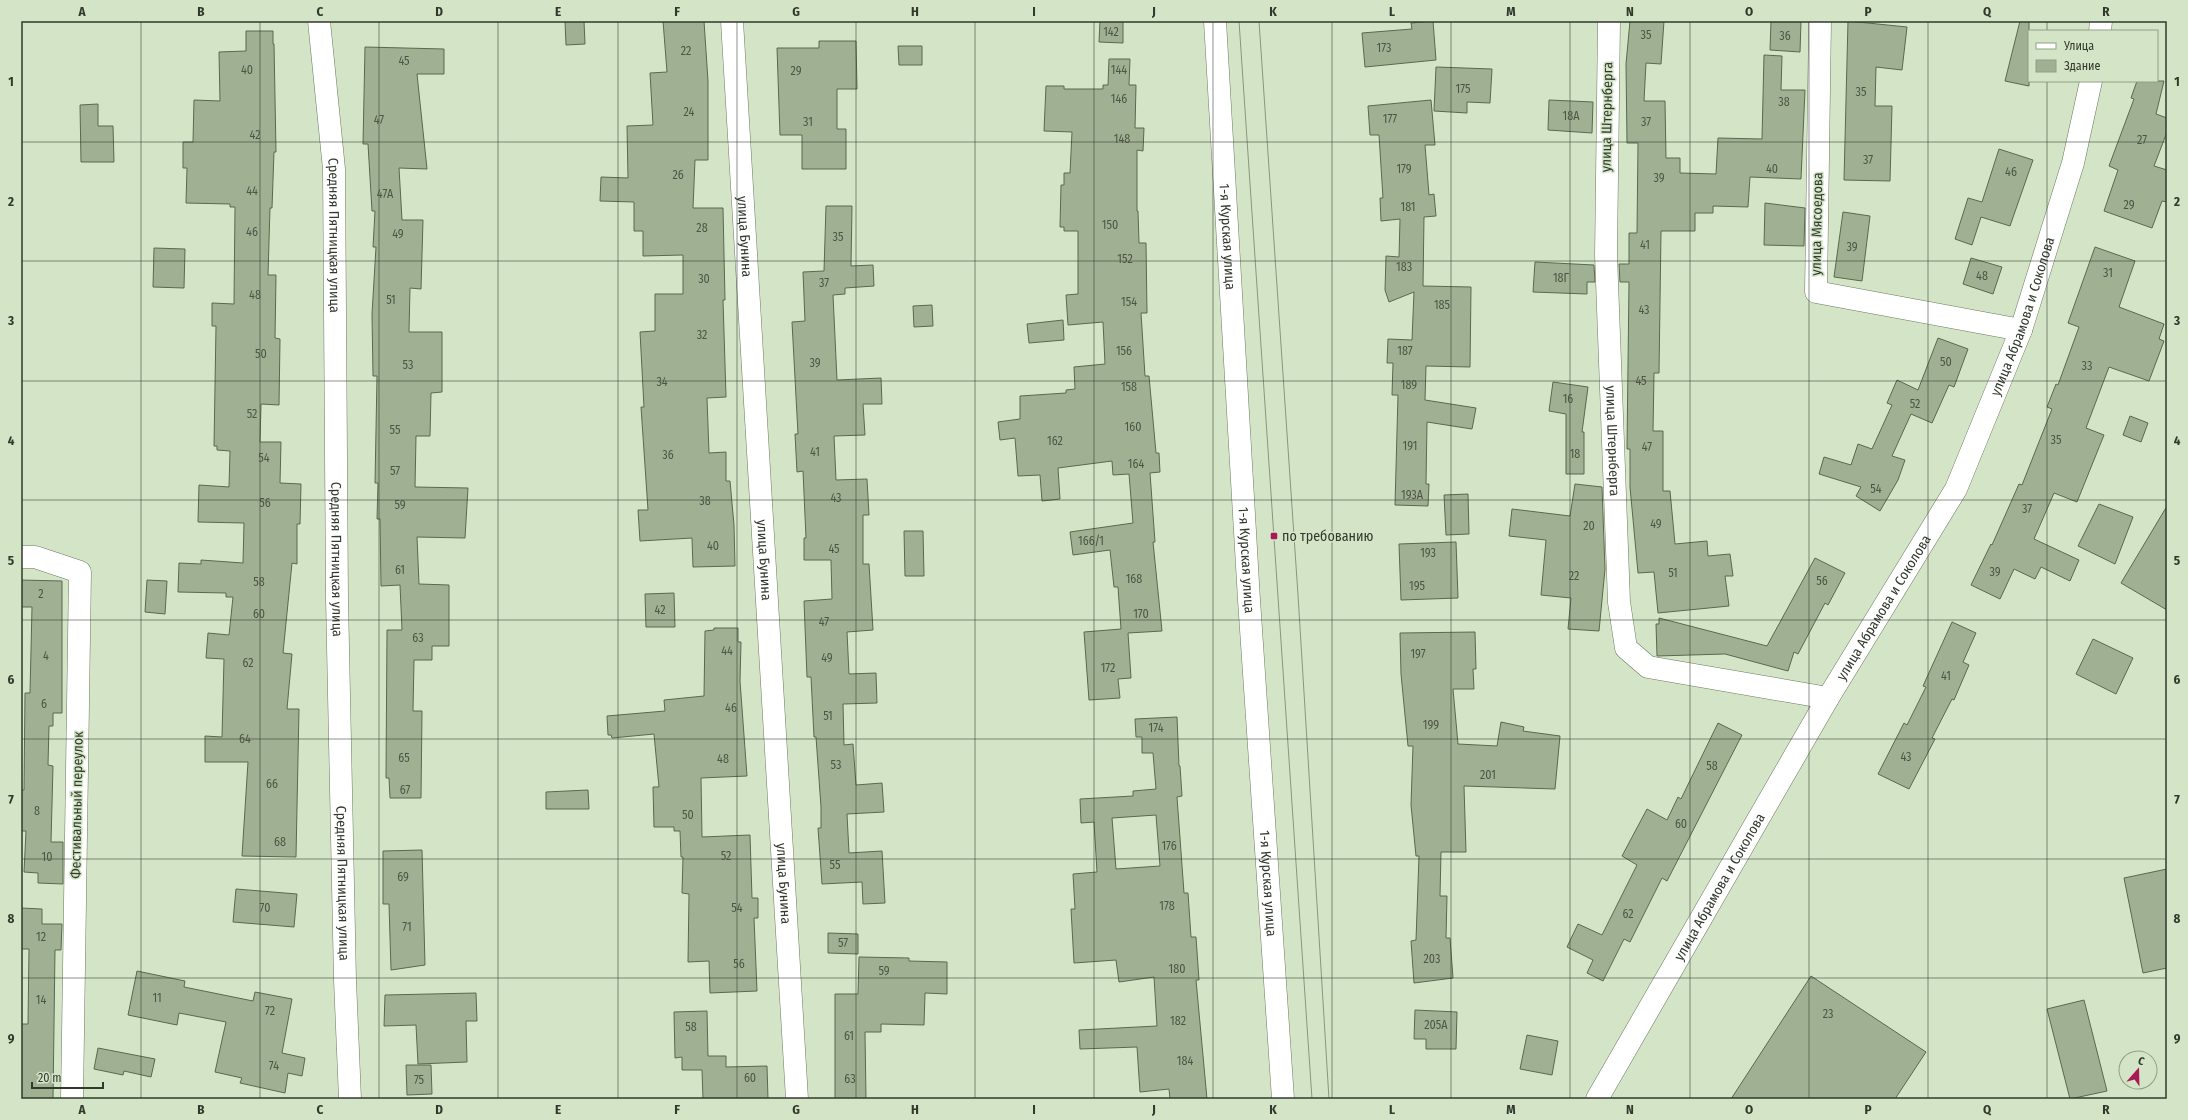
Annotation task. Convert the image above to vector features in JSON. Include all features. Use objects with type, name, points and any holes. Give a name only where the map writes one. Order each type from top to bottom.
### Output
[{"type":"street","name":"Средняя Пятницкая улица","points":[[319,21],[334,169],[337,607],[345,980],[350,1099]]},
{"type":"street","name":"улица Бунина","points":[[732,21],[797,1099]]},
{"type":"street","name":"1-я Курская улица","points":[[1215,21],[1249,592],[1282,1099]]},
{"type":"street","name":"улица Штернберга","points":[[1608,21],[1606,255],[1619,602],[1626,648],[1648,668],[1828,698]]},
{"type":"street","name":"улица Мясоедова","points":[[1820,21],[1816,292],[2021,330]]},
{"type":"street","name":"улица Абрамова и Соколова","points":[[1597,1099],[1828,698],[1956,489],[2021,330],[2073,163],[2091,82]]},
{"type":"street","name":"Фестивальный переулок","points":[[21,557],[35,558],[80,572],[72,1099]]},
{"type":"building","points":[[565,21],[584,21],[585,44],[566,45]]},
{"type":"building","points":[[663,21],[704,21],[708,81],[708,160],[695,160],[693,208],[723,208],[725,300],[723,300],[726,397],[707,398],[709,453],[726,452],[726,481],[730,481],[734,525],[735,566],[693,567],[692,538],[640,541],[638,510],[648,510],[641,407],[644,407],[640,332],[655,331],[655,294],[683,294],[683,255],[643,256],[643,231],[634,231],[634,202],[600,201],[601,177],[628,178],[627,126],[653,125],[650,73],[667,72]]},
{"type":"building","points":[[1100,21],[1123,21],[1123,43],[1099,42]]},
{"type":"building","points":[[1433,21],[1436,60],[1365,67],[1362,33],[1412,29],[1411,23]]},
{"type":"building","points":[[1630,21],[1664,21],[1661,64],[1646,63],[1644,101],[1665,101],[1666,158],[1680,158],[1680,173],[1716,174],[1718,138],[1762,139],[1764,55],[1782,56],[1781,90],[1805,90],[1801,179],[1750,177],[1748,207],[1713,206],[1713,213],[1695,213],[1695,231],[1661,231],[1659,373],[1654,373],[1653,431],[1663,431],[1663,491],[1670,491],[1675,544],[1707,541],[1708,556],[1730,554],[1733,576],[1725,576],[1729,606],[1658,613],[1654,572],[1638,573],[1630,487],[1630,449],[1627,449],[1629,282],[1620,282],[1619,264],[1629,264],[1629,233],[1637,233],[1638,143],[1627,143],[1626,64]]},
{"type":"building","points":[[1771,21],[1801,21],[1800,52],[1770,50]]},
{"type":"building","points":[[1848,21],[1907,27],[1902,70],[1876,67],[1875,106],[1892,106],[1890,181],[1844,180]]},
{"type":"building","points":[[2020,21],[2029,21],[2029,86],[2005,81]]},
{"type":"building","points":[[246,31],[273,31],[274,44],[276,152],[274,152],[272,208],[270,208],[268,275],[276,275],[275,338],[280,339],[279,405],[261,404],[260,442],[281,442],[280,483],[301,484],[300,524],[297,524],[297,564],[292,563],[283,653],[292,654],[287,709],[299,709],[296,857],[242,856],[248,762],[205,762],[205,736],[222,737],[224,659],[206,658],[208,633],[229,635],[233,597],[226,597],[226,593],[178,592],[179,563],[201,564],[201,560],[243,563],[244,523],[198,522],[199,485],[229,487],[230,451],[217,450],[217,446],[214,446],[216,326],[212,326],[212,303],[234,304],[235,207],[230,207],[230,204],[186,203],[187,168],[183,168],[183,142],[193,142],[194,100],[220,101],[219,52],[246,51]]},
{"type":"building","points":[[819,41],[856,41],[857,89],[837,89],[837,129],[846,129],[846,169],[802,169],[802,135],[780,135],[777,48],[819,48]]},
{"type":"building","points":[[898,46],[922,46],[922,65],[899,65]]},
{"type":"building","points":[[365,47],[444,49],[444,74],[417,74],[427,169],[399,168],[402,220],[423,220],[421,289],[410,288],[409,332],[442,332],[442,392],[431,393],[430,436],[416,436],[415,487],[468,488],[465,538],[417,537],[419,584],[449,585],[449,646],[432,646],[432,660],[414,660],[413,711],[422,711],[421,798],[390,798],[389,778],[386,778],[387,630],[402,630],[400,585],[381,586],[380,519],[377,519],[378,483],[375,483],[377,376],[373,376],[372,314],[376,247],[373,247],[375,211],[372,211],[368,144],[363,144]]},
{"type":"building","points":[[1109,59],[1130,59],[1129,85],[1136,85],[1135,128],[1144,128],[1143,151],[1137,150],[1137,211],[1139,243],[1146,243],[1147,313],[1141,313],[1145,376],[1149,376],[1156,453],[1159,453],[1160,472],[1150,473],[1155,542],[1153,542],[1162,631],[1128,633],[1131,678],[1118,679],[1120,698],[1089,700],[1084,632],[1121,629],[1118,587],[1114,587],[1110,550],[1073,555],[1070,532],[1133,523],[1129,474],[1113,475],[1112,461],[1058,468],[1060,499],[1042,501],[1040,475],[1018,476],[1015,438],[1000,440],[998,422],[1020,419],[1020,396],[1066,393],[1066,390],[1075,389],[1074,367],[1105,364],[1103,322],[1068,325],[1066,295],[1078,294],[1078,231],[1064,231],[1064,227],[1060,227],[1061,185],[1064,185],[1064,173],[1070,173],[1072,132],[1044,131],[1046,86],[1064,86],[1064,89],[1103,89],[1103,85],[1108,85]]},
{"type":"building","points":[[1436,67],[1492,69],[1490,103],[1467,102],[1467,113],[1434,111]]},
{"type":"building","points":[[2164,81],[2156,114],[2167,118],[2167,132],[2154,166],[2167,170],[2167,202],[2162,201],[2152,228],[2104,211],[2118,170],[2109,166],[2134,99],[2131,98],[2137,82]]},
{"type":"building","points":[[1431,100],[1435,145],[1425,145],[1429,195],[1434,194],[1436,216],[1424,217],[1423,286],[1471,287],[1470,367],[1426,366],[1425,400],[1476,408],[1472,429],[1427,422],[1426,484],[1429,484],[1428,506],[1395,505],[1398,395],[1392,395],[1393,363],[1387,363],[1388,339],[1412,340],[1414,292],[1389,302],[1385,290],[1386,256],[1399,257],[1400,219],[1381,221],[1380,198],[1383,198],[1379,135],[1370,135],[1368,106]]},
{"type":"building","points":[[1549,100],[1593,102],[1592,133],[1548,130]]},
{"type":"building","points":[[98,104],[98,126],[113,126],[114,162],[81,162],[80,105]]},
{"type":"building","points":[[1999,149],[2033,160],[2010,226],[1981,217],[1972,245],[1955,239],[1968,198],[1982,202]]},
{"type":"building","points":[[1765,203],[1805,208],[1804,246],[1764,245]]},
{"type":"building","points":[[826,206],[852,206],[851,266],[873,265],[874,286],[845,288],[845,294],[833,295],[837,380],[881,378],[882,404],[863,404],[865,435],[834,436],[836,480],[867,479],[869,515],[863,515],[863,564],[869,564],[873,630],[847,632],[849,674],[876,673],[877,703],[843,704],[844,745],[853,744],[856,785],[882,783],[884,812],[847,814],[849,853],[882,851],[885,903],[863,904],[862,882],[822,884],[818,828],[821,828],[821,807],[816,737],[814,737],[811,677],[807,677],[804,601],[832,599],[831,560],[804,560],[804,538],[806,538],[803,471],[797,472],[795,434],[798,434],[792,322],[805,321],[803,272],[824,271]]},
{"type":"building","points":[[1843,212],[1870,216],[1862,281],[1834,277]]},
{"type":"building","points":[[2095,247],[2135,261],[2119,307],[2164,324],[2159,339],[2164,341],[2149,381],[2109,367],[2086,428],[2104,435],[2077,502],[2054,493],[2034,539],[2079,560],[2070,581],[2041,567],[2035,579],[2014,569],[2000,599],[1971,585],[1991,544],[1992,545],[2019,484],[2022,485],[2052,409],[2047,407],[2056,384],[2058,385],[2079,327],[2068,323]]},
{"type":"building","points":[[154,248],[185,249],[184,288],[153,287]]},
{"type":"building","points":[[1971,258],[2002,267],[1993,294],[1963,284]]},
{"type":"building","points":[[1535,262],[1594,265],[1595,282],[1587,282],[1587,294],[1533,292]]},
{"type":"building","points":[[932,305],[933,326],[914,327],[913,306]]},
{"type":"building","points":[[1063,320],[1064,340],[1029,343],[1027,324]]},
{"type":"building","points":[[1938,338],[1968,349],[1954,387],[1949,385],[1932,423],[1911,414],[1892,456],[1905,460],[1898,480],[1880,511],[1856,496],[1861,487],[1819,474],[1824,457],[1851,465],[1858,444],[1872,449],[1892,405],[1887,403],[1897,380],[1918,390]]},
{"type":"building","points":[[1553,382],[1588,387],[1582,432],[1584,432],[1584,474],[1566,474],[1566,414],[1549,411]]},
{"type":"building","points":[[2130,416],[2148,423],[2141,442],[2123,435]]},
{"type":"building","points":[[1575,484],[1602,487],[1605,569],[1599,631],[1568,629],[1571,598],[1541,595],[1546,540],[1509,536],[1512,509],[1570,516]]},
{"type":"building","points":[[1468,494],[1469,534],[1446,535],[1444,495]]},
{"type":"building","points":[[2099,504],[2133,517],[2115,564],[2078,546]]},
{"type":"building","points":[[2167,506],[2167,610],[2121,583]]},
{"type":"building","points":[[904,531],[923,531],[924,576],[905,576]]},
{"type":"building","points":[[1456,542],[1458,598],[1401,600],[1399,544]]},
{"type":"building","points":[[1815,558],[1845,573],[1828,605],[1825,603],[1798,654],[1794,652],[1788,671],[1725,654],[1657,656],[1656,624],[1659,624],[1659,618],[1767,646]]},
{"type":"building","points":[[21,580],[62,581],[62,713],[53,713],[53,726],[49,726],[48,765],[53,766],[51,842],[63,842],[63,884],[38,883],[38,873],[24,872],[26,831],[21,831],[21,790],[24,790],[25,693],[30,693],[32,607],[21,607]]},
{"type":"building","points":[[147,580],[167,581],[165,614],[145,612]]},
{"type":"building","points":[[674,593],[675,627],[646,627],[645,594]]},
{"type":"building","points":[[1952,622],[1976,633],[1963,662],[1969,665],[1954,700],[1952,699],[1932,738],[1935,739],[1909,789],[1878,774],[1904,723],[1907,725],[1926,687],[1923,686]]},
{"type":"building","points":[[714,628],[738,628],[738,642],[741,642],[740,681],[747,776],[701,778],[702,837],[750,835],[752,898],[758,898],[758,918],[754,918],[757,991],[710,993],[709,961],[688,962],[689,894],[682,893],[683,857],[681,857],[680,831],[674,831],[674,827],[654,827],[653,787],[659,787],[654,734],[612,738],[611,735],[608,735],[607,716],[665,711],[664,700],[704,696],[705,631],[714,630]]},
{"type":"building","points":[[1475,632],[1476,669],[1473,669],[1474,689],[1453,689],[1458,744],[1497,746],[1501,722],[1524,727],[1523,731],[1560,736],[1555,789],[1464,786],[1466,852],[1441,852],[1440,896],[1447,896],[1446,938],[1450,938],[1453,978],[1414,983],[1411,941],[1416,940],[1419,856],[1416,856],[1411,805],[1413,746],[1408,746],[1401,674],[1400,633]]},
{"type":"building","points":[[2093,639],[2133,658],[2116,694],[2076,674]]},
{"type":"building","points":[[1177,717],[1182,796],[1177,797],[1184,893],[1188,893],[1191,937],[1196,937],[1199,980],[1196,980],[1207,1099],[1170,1099],[1169,1089],[1140,1092],[1137,1047],[1080,1049],[1079,1030],[1157,1026],[1154,977],[1119,982],[1116,960],[1074,963],[1071,909],[1075,909],[1073,874],[1097,872],[1094,822],[1081,823],[1080,799],[1133,796],[1133,791],[1156,789],[1153,753],[1142,753],[1142,737],[1136,737],[1135,719]],"holes":[[[1156,815],[1160,866],[1116,869],[1112,818]]]},
{"type":"building","points":[[1718,723],[1742,735],[1667,881],[1662,878],[1630,942],[1624,939],[1603,981],[1587,973],[1593,960],[1567,947],[1578,924],[1602,935],[1637,865],[1622,856],[1647,809],[1667,820],[1678,797],[1681,799]]},
{"type":"building","points":[[588,790],[589,809],[546,809],[546,792]]},
{"type":"building","points":[[422,850],[425,965],[391,970],[389,904],[383,904],[383,851]]},
{"type":"building","points":[[2167,869],[2167,968],[2143,973],[2124,878]]},
{"type":"building","points":[[236,889],[297,894],[294,927],[233,922]]},
{"type":"building","points":[[21,908],[42,909],[42,924],[62,924],[61,950],[55,950],[53,1099],[21,1099],[21,1024],[28,1024],[29,949],[21,949]]},
{"type":"building","points":[[828,933],[858,934],[858,954],[828,953]]},
{"type":"building","points":[[859,957],[909,958],[909,961],[947,962],[947,994],[925,993],[924,1025],[881,1024],[881,1032],[865,1032],[866,1099],[835,1099],[835,994],[858,994]]},
{"type":"building","points":[[137,971],[185,981],[184,987],[253,1001],[255,992],[292,999],[282,1053],[305,1058],[302,1076],[288,1073],[285,1093],[240,1083],[242,1078],[215,1072],[226,1022],[179,1013],[177,1025],[128,1015]]},
{"type":"building","points":[[1811,976],[1926,1052],[1895,1099],[1731,1099]]},
{"type":"building","points":[[476,993],[477,1021],[466,1021],[467,1062],[418,1064],[416,1025],[384,1026],[385,995]]},
{"type":"building","points":[[2084,1000],[2107,1091],[2070,1099],[2047,1009]]},
{"type":"building","points":[[1415,1010],[1457,1012],[1456,1049],[1426,1049],[1426,1039],[1414,1039]]},
{"type":"building","points":[[707,1011],[708,1056],[726,1056],[726,1067],[767,1066],[768,1099],[703,1099],[702,1070],[682,1070],[682,1057],[675,1058],[674,1012]]},
{"type":"building","points":[[1527,1035],[1558,1041],[1552,1075],[1520,1069]]},
{"type":"building","points":[[98,1048],[155,1059],[151,1077],[124,1071],[123,1075],[94,1069]]},
{"type":"building","points":[[406,1065],[431,1065],[432,1094],[407,1095]]},
{"type":"tram line","points":[[1239,21],[1312,1099]]},
{"type":"tram line","points":[[1259,21],[1298,595],[1329,1099]]},
{"type":"place","name":"по требованию","points":[[1274,536]]}]
